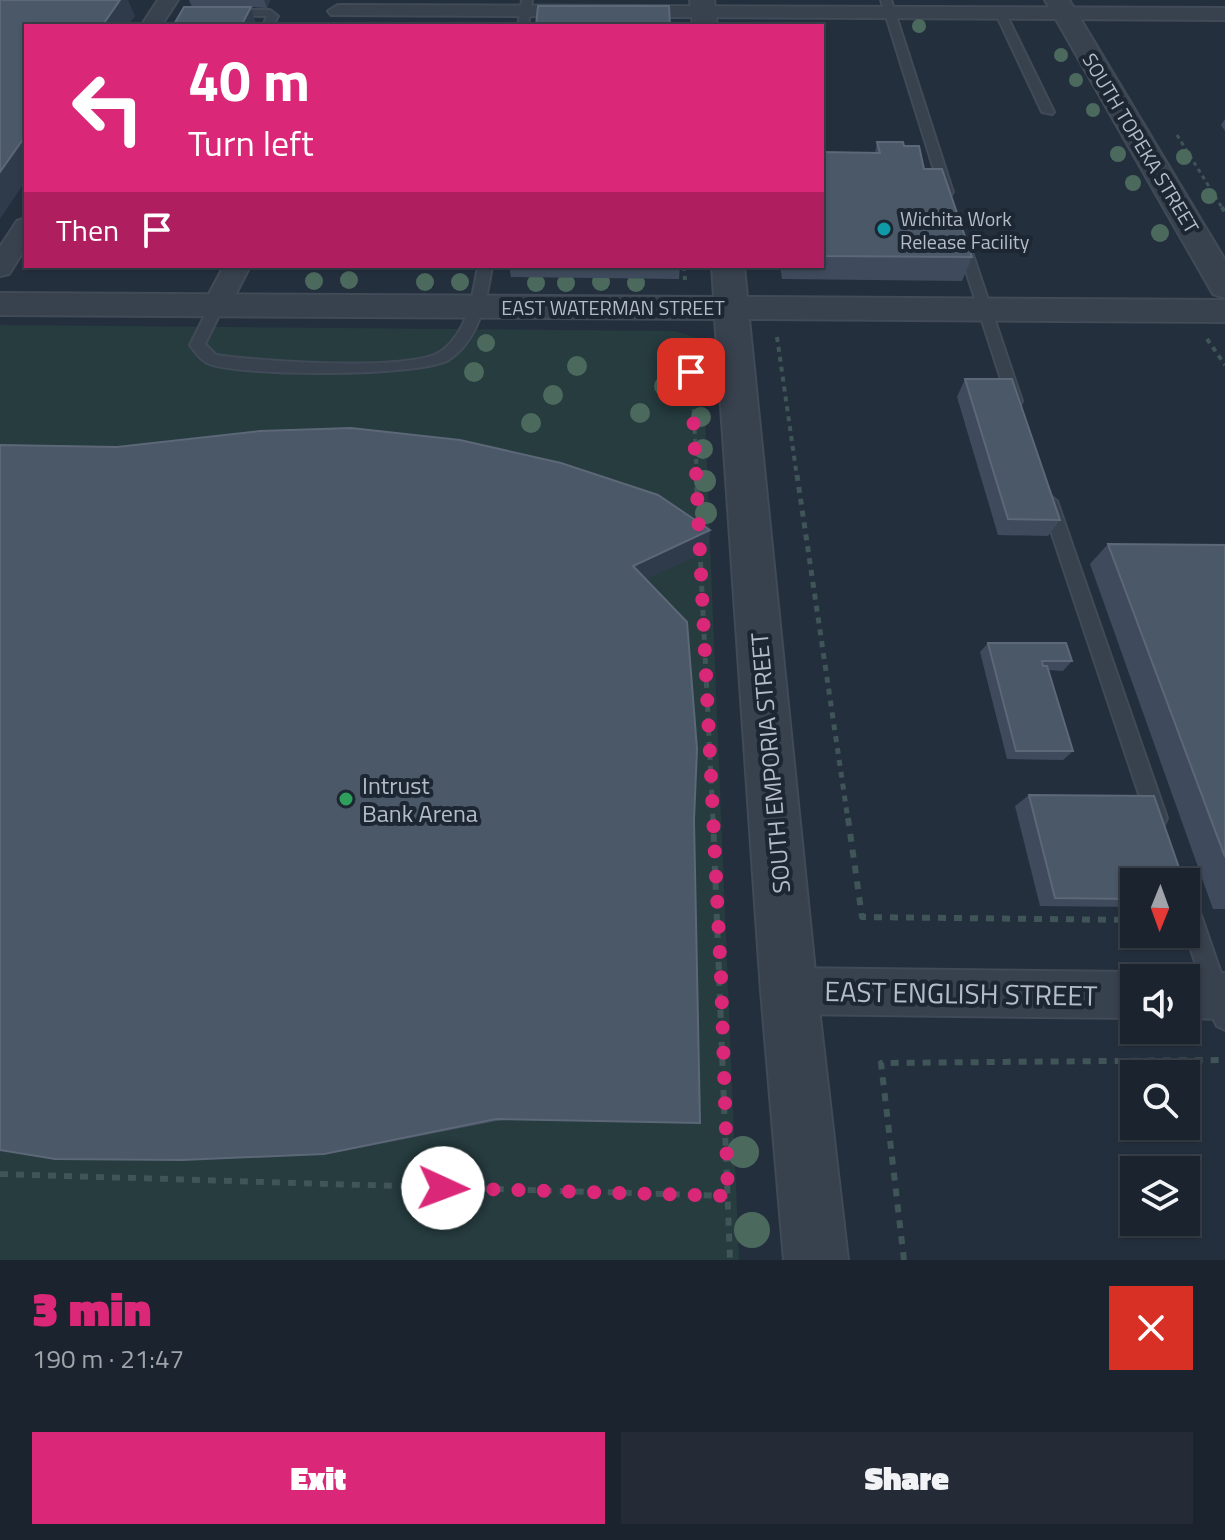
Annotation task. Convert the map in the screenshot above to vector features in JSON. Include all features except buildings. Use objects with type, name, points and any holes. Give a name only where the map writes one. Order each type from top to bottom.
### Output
[{"type":"street","points":[[338,12],[703,13],[889,7],[1001,14],[1061,7],[1225,14]]},
{"type":"street","name":"SOUTH TOPEKA STREET","points":[[1061,7],[1217,258],[1225,287]]},
{"type":"street","points":[[2,261],[24,229]]},
{"type":"street","points":[[217,305],[236,268]]},
{"type":"street","name":"EAST WATERMAN STREET","points":[[0,304],[478,307],[730,287],[985,310],[1215,324]]},
{"type":"street","name":"SOUTH EMPORIA STREET","points":[[730,287],[789,991],[816,1260]]},
{"type":"street","name":"EAST ENGLISH STREET","points":[[789,991],[1120,995]]},
{"type":"lane","points":[[889,7],[1021,417]]},
{"type":"lane","points":[[223,13],[270,13],[273,16],[269,24]]},
{"type":"lane","points":[[1001,14],[1048,112]]},
{"type":"lane","points":[[217,305],[197,345],[211,360],[247,365],[402,365],[436,361],[459,341],[478,307],[485,268]]},
{"type":"lane","points":[[1045,489],[1161,829]]},
{"type":"lane","points":[[1198,948],[1213,1001]]},
{"type":"path","points":[[684,268],[685,281]]},
{"type":"path","points":[[1215,324],[1225,365]]},
{"type":"path","points":[[690,336],[699,531]]},
{"type":"path","points":[[777,336],[862,917],[1120,920]]},
{"type":"path","points":[[700,546],[721,977],[730,1260]]},
{"type":"path","points":[[904,1260],[881,1063],[1225,1060]]},
{"type":"path","points":[[0,1174],[728,1196]]},
{"type":"green space","name":"Intrust Bank Arena","points":[[0,325],[674,331],[698,338],[702,345],[739,1260],[0,1260]]},
{"type":"place","name":"Wichita Work Release Facility","points":[[884,229]]},
{"type":"place","name":"Intrust Bank Arena","points":[[346,799]]},
{"type":"route","points":[[443,1188],[728,1196],[721,977],[691,372]]}]
